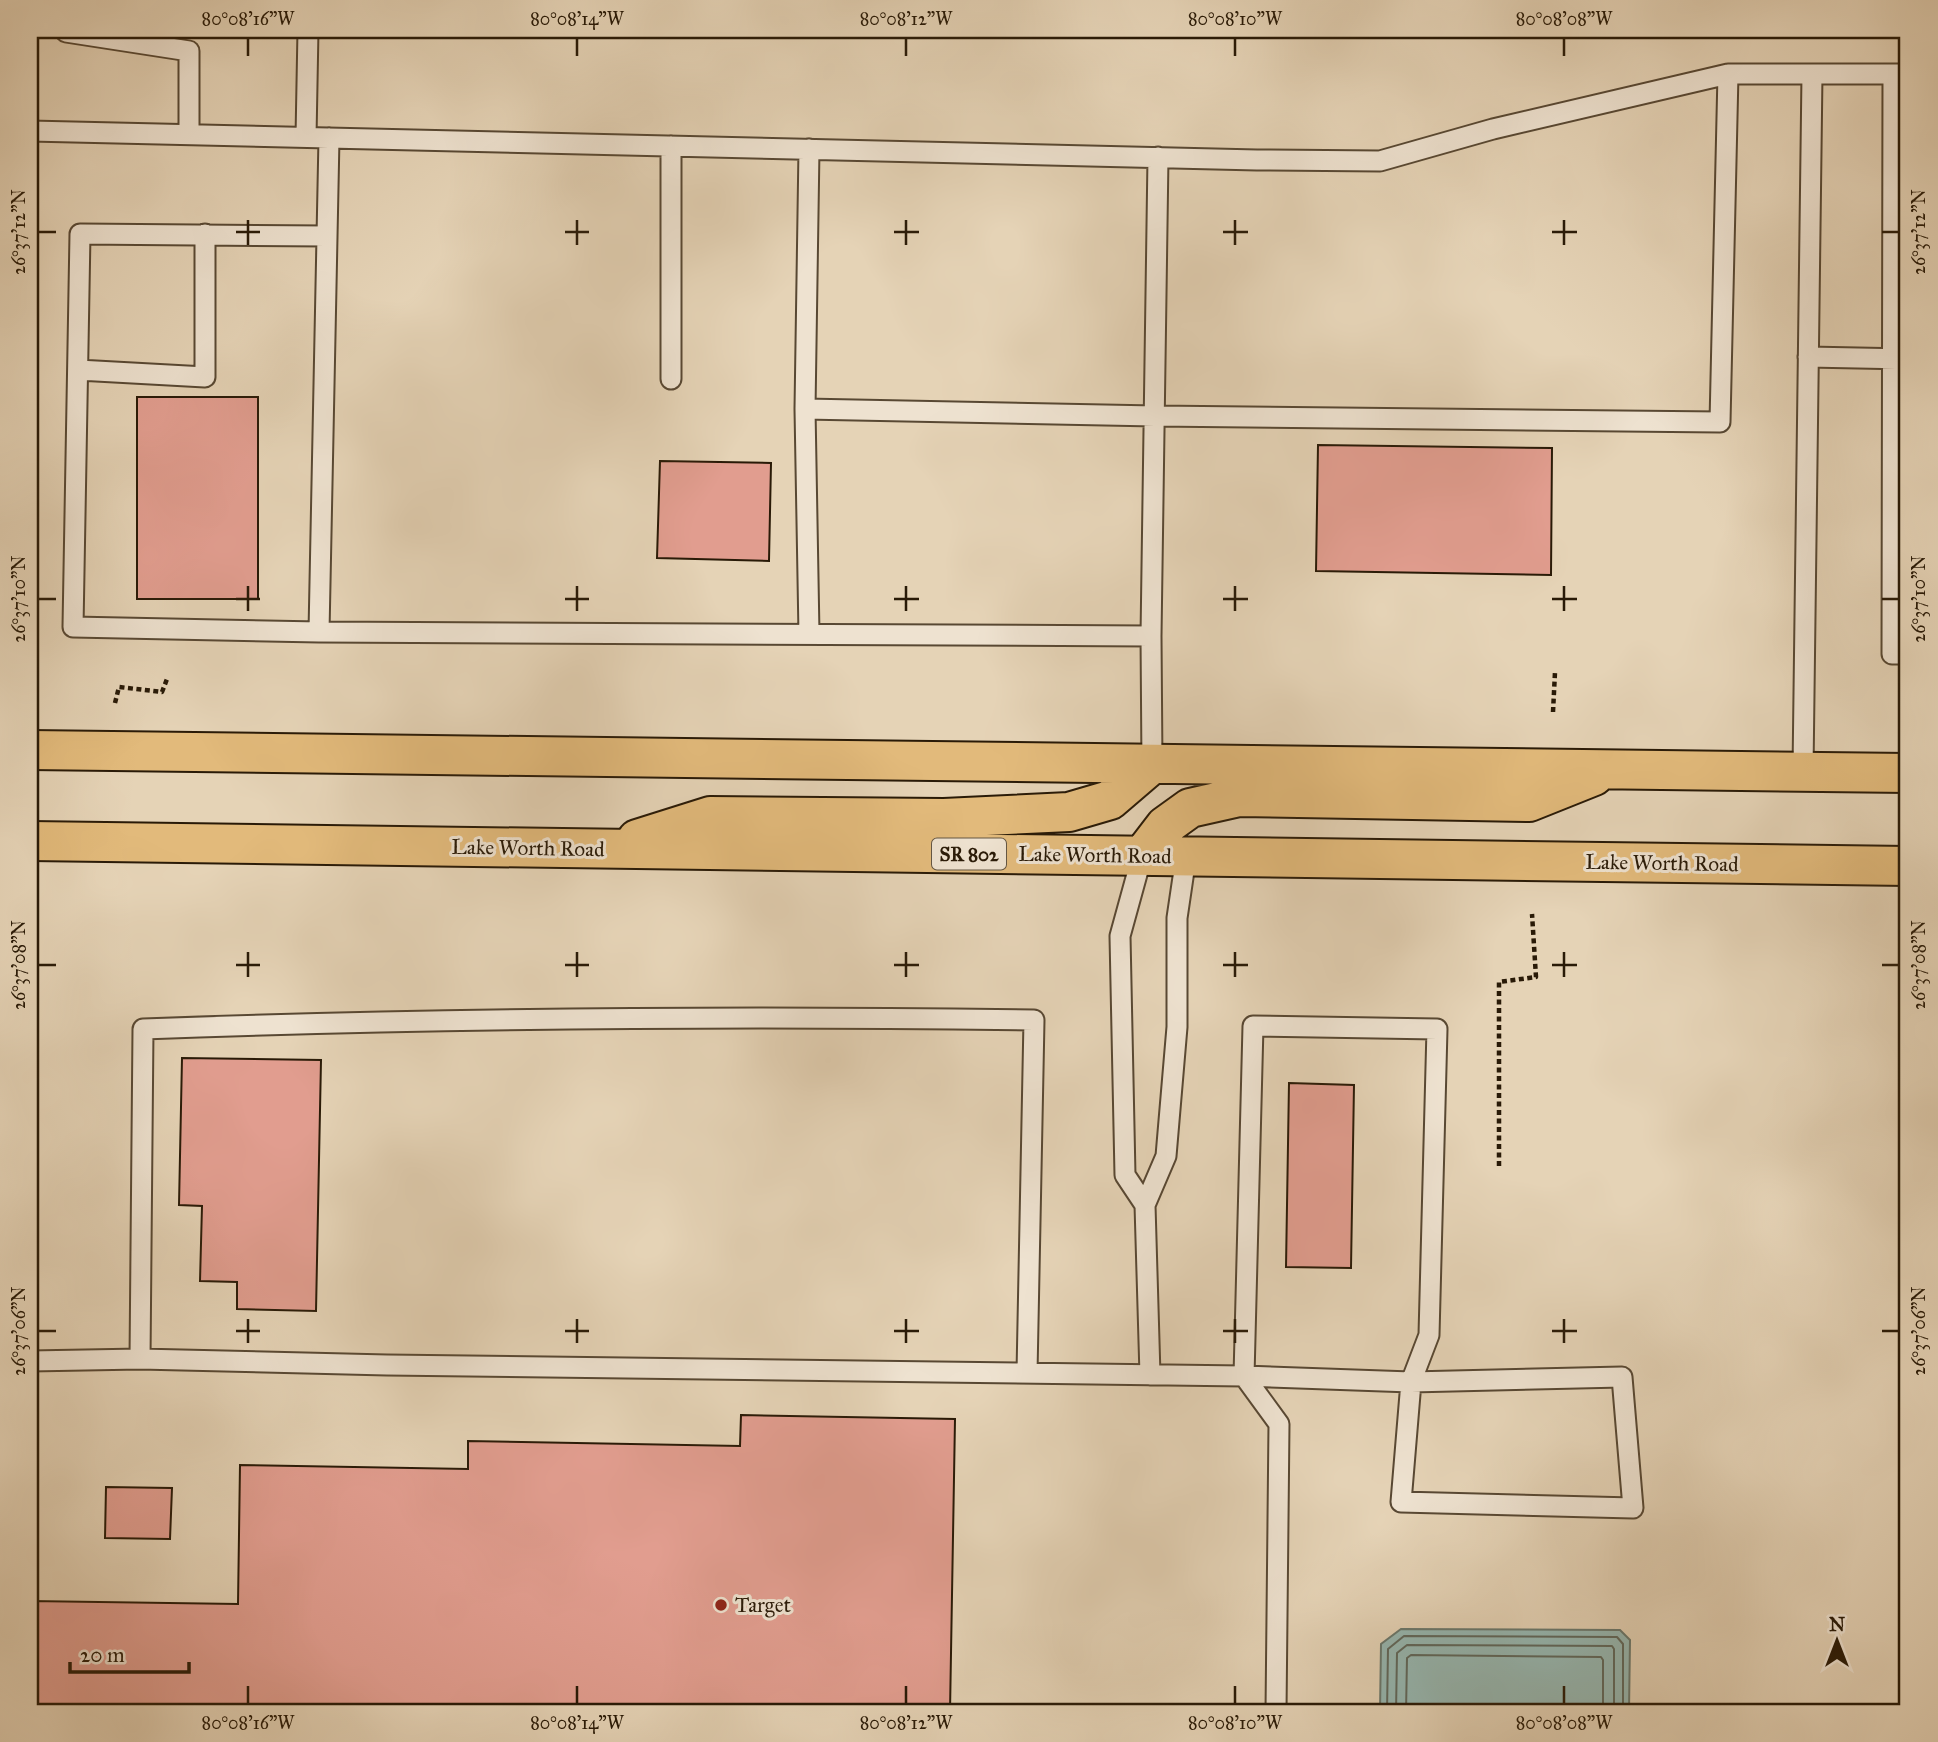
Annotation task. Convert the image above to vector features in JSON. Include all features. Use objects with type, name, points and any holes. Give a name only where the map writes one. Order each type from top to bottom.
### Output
[{"type":"main road","points":[[30,750],[1908,773]]},
{"type":"main road","points":[[601,849],[710,816],[944,818],[1069,812],[1110,800],[1153,764]]},
{"type":"main road","points":[[1142,856],[1166,826],[1190,808],[1239,797],[1529,802],[1613,769]]},
{"type":"main road","name":"Lake Worth Road","points":[[30,841],[1908,866]]},
{"type":"lane","points":[[66,30],[189,51],[189,134]]},
{"type":"lane","points":[[306,137],[308,30]]},
{"type":"lane","points":[[30,131],[1380,161],[1493,129],[1728,74],[1901,74],[1900,359],[1892,654],[1908,654]]},
{"type":"lane","points":[[805,409],[1720,422],[1728,74]]},
{"type":"lane","points":[[1803,771],[1812,74]]},
{"type":"lane","points":[[319,632],[329,138]]},
{"type":"lane","points":[[671,145],[671,379]]},
{"type":"lane","points":[[809,149],[805,409],[809,635]]},
{"type":"lane","points":[[1153,764],[1151,636],[1158,157]]},
{"type":"lane","points":[[327,236],[80,234],[73,627],[319,632],[1151,636]]},
{"type":"lane","points":[[78,370],[205,377],[205,234]]},
{"type":"lane","points":[[1808,357],[1900,359]]},
{"type":"lane","points":[[1142,856],[1121,936],[1125,1175],[1145,1205]]},
{"type":"lane","points":[[1150,1375],[1145,1205],[1166,1156],[1177,1027],[1177,918],[1186,857]]},
{"type":"lane","points":[[140,1359],[143,1029],[404,1020],[1034,1020],[1027,1373]]},
{"type":"lane","points":[[30,1361],[140,1359],[387,1365],[1244,1376],[1411,1382],[1622,1377],[1633,1508],[1401,1502],[1411,1382],[1429,1335],[1437,1029],[1253,1026],[1244,1376],[1279,1424],[1276,1712]]},
{"type":"path","points":[[1553,712],[1555,672]]},
{"type":"path","points":[[115,703],[120,687],[162,692],[167,679]]},
{"type":"path","points":[[1499,1166],[1499,982],[1536,976],[1532,914]]},
{"type":"water","points":[[1401,1629],[1620,1630],[1630,1640],[1629,1712],[1380,1712],[1381,1644]]},
{"type":"building","points":[[137,397],[258,397],[258,599],[137,599]]},
{"type":"building","points":[[1318,445],[1552,448],[1551,575],[1316,571]]},
{"type":"building","points":[[660,461],[771,463],[769,561],[657,558]]},
{"type":"building","points":[[182,1058],[321,1060],[316,1311],[237,1309],[237,1282],[200,1281],[202,1206],[179,1205]]},
{"type":"building","points":[[1289,1083],[1354,1085],[1351,1268],[1286,1267]]},
{"type":"building","points":[[741,1415],[955,1419],[950,1712],[30,1712],[30,1601],[238,1604],[240,1465],[468,1469],[468,1441],[740,1446]]},
{"type":"building","points":[[106,1487],[172,1488],[170,1539],[105,1538]]},
{"type":"place","name":"Target","points":[[721,1605]]}]
